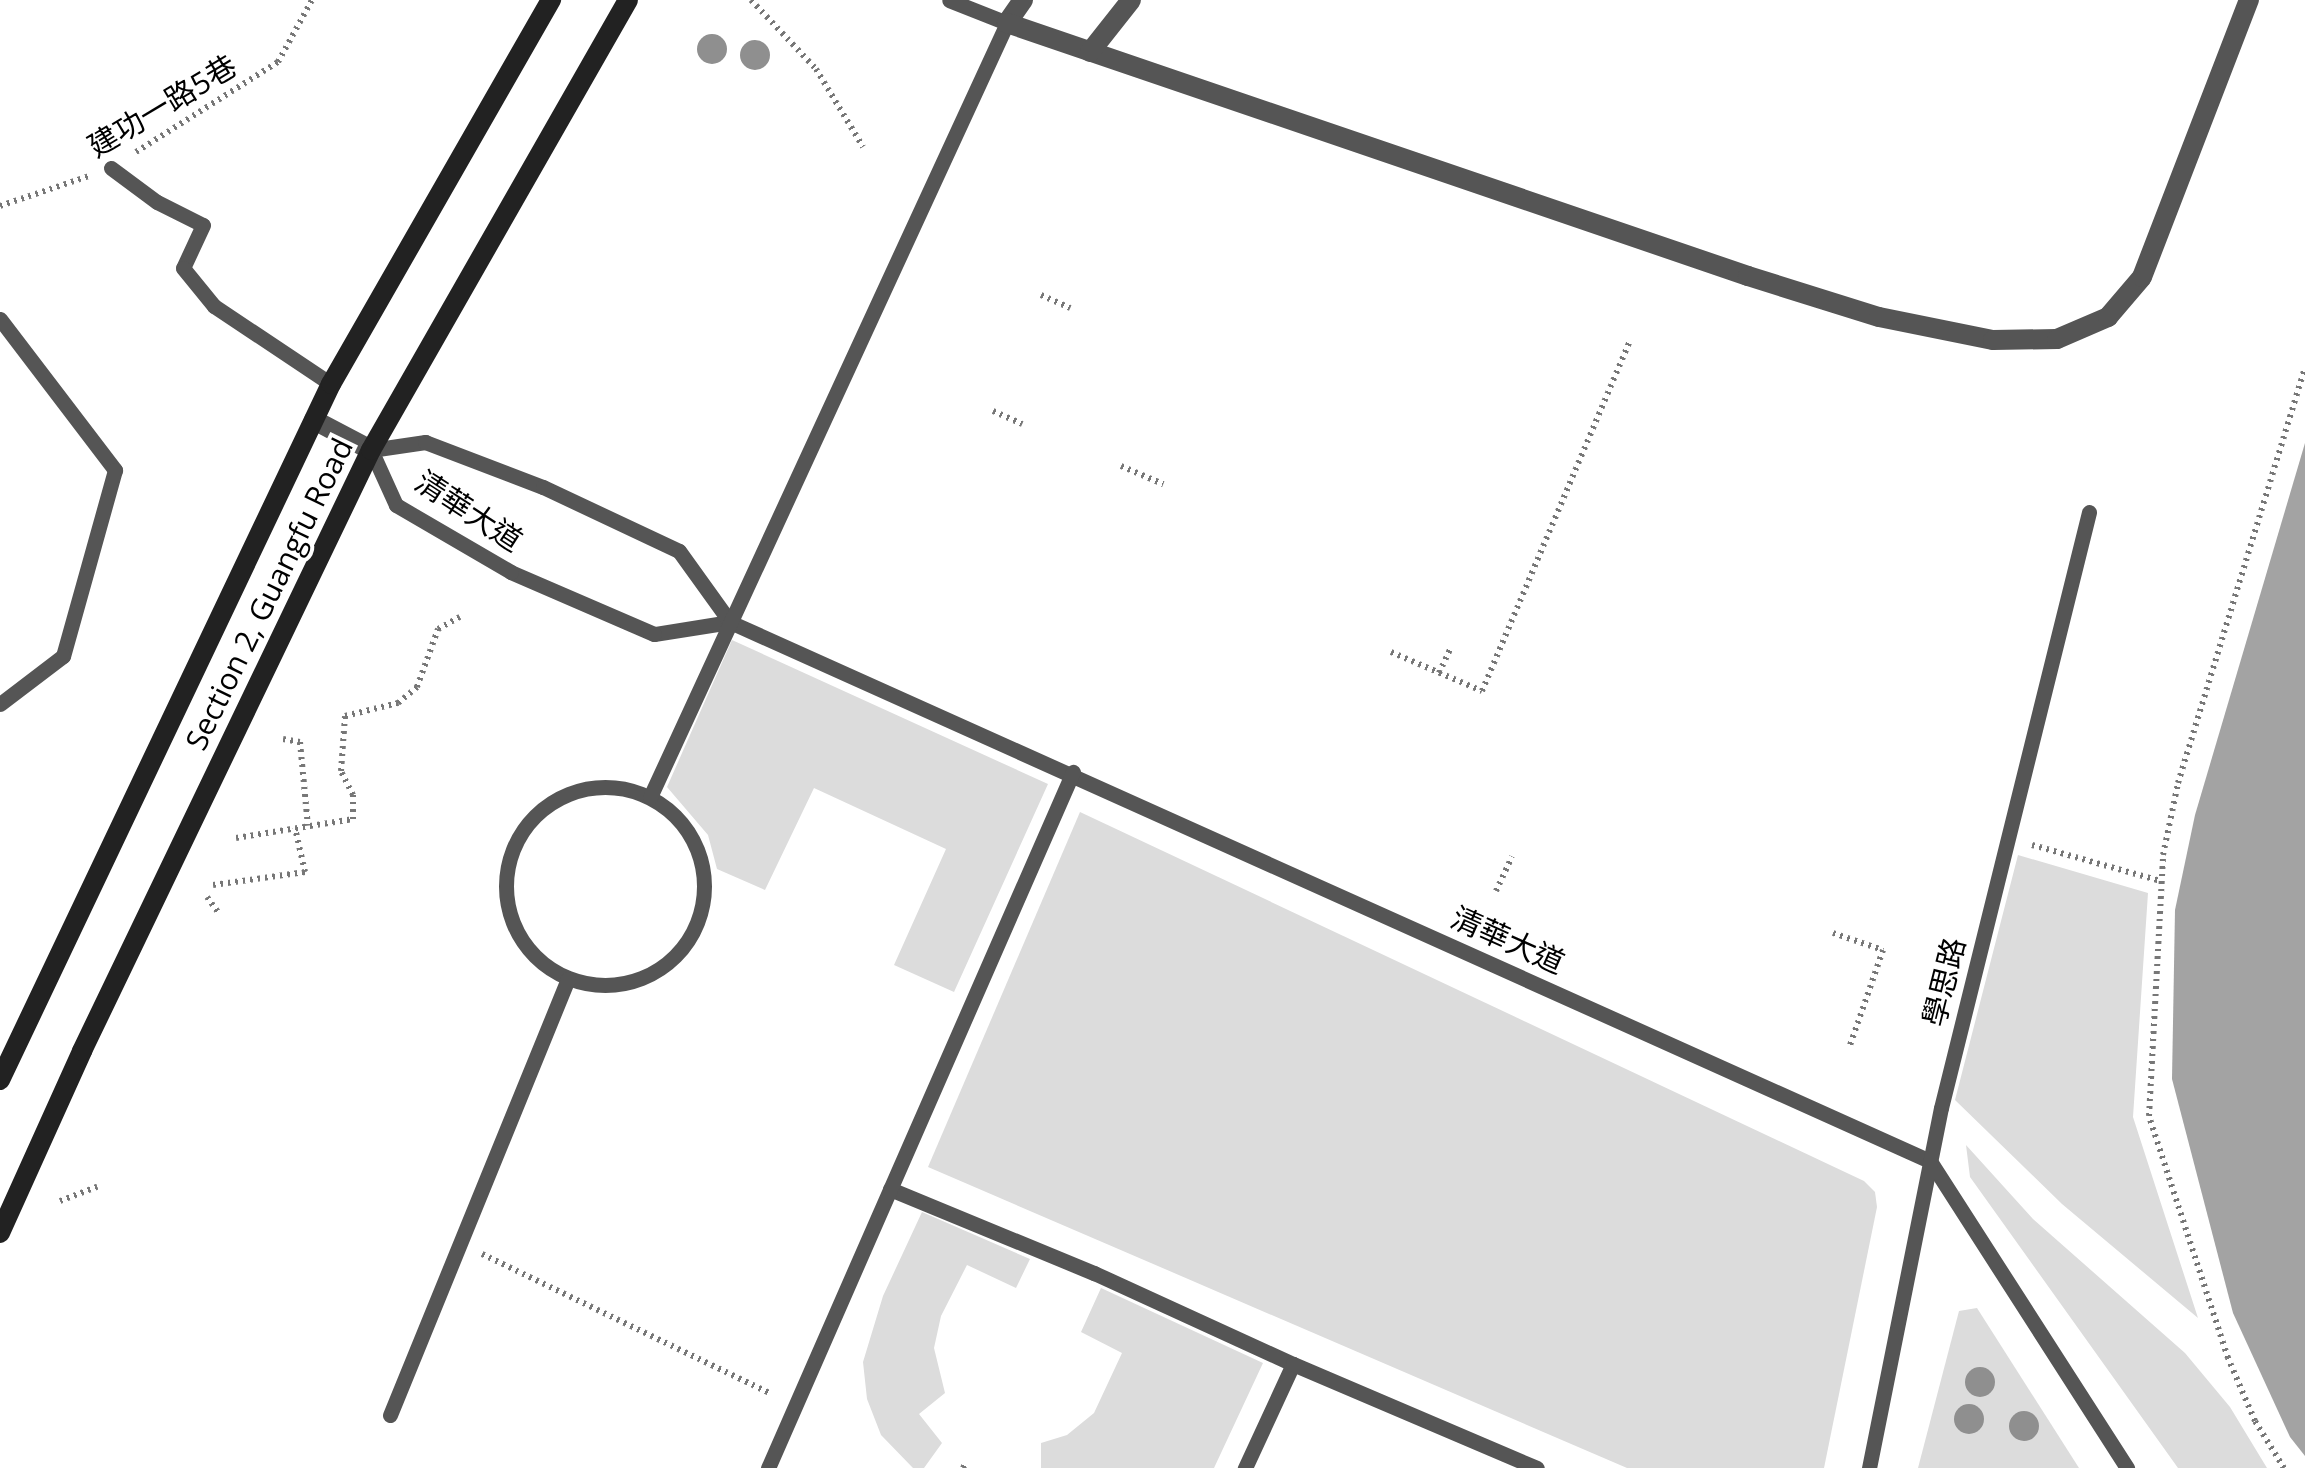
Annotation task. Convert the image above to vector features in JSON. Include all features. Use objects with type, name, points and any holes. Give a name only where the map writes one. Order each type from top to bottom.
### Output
[{"type":"main road","name":"Section 2, Guangfu Road","points":[[0,1080],[331,384],[550,0]]},
{"type":"main road","name":"Section 2, Guangfu Road","points":[[0,1234],[82,1050],[371,450],[628,0]]},
{"type":"street","points":[[1024,0],[1008,23],[1748,276],[1879,317],[1993,340],[2057,339],[2108,317],[2142,277],[2249,0]]},
{"type":"street","points":[[1090,52],[1132,0]]},
{"type":"street","points":[[314,420],[371,450]]},
{"type":"lane","points":[[650,797],[1008,23],[949,0]]},
{"type":"lane","points":[[112,168],[157,202],[203,226],[183,268],[214,306],[331,384]]},
{"type":"lane","points":[[0,319],[115,470],[63,656],[0,704]]},
{"type":"lane","name":"清華大道","points":[[730,622],[654,634],[511,572],[396,504],[371,450],[425,442],[543,487],[678,551],[730,622],[1073,772],[1930,1161]]},
{"type":"lane","name":"學思路","points":[[1869,1468],[1930,1161],[2089,512]]},
{"type":"lane","points":[[768,1468],[1073,772]]},
{"type":"lane","points":[[587,788],[620,788],[650,797],[676,817],[696,846],[704,878],[701,912],[687,942],[664,966],[634,982],[593,986],[568,979],[540,962],[520,938],[508,908],[506,876],[514,845],[532,818],[557,798],[587,788]]},
{"type":"lane","points":[[390,1415],[568,979]]},
{"type":"lane","points":[[1930,1161],[2128,1468]]},
{"type":"lane","points":[[890,1189],[1094,1273],[1293,1364],[1537,1468]]},
{"type":"lane","points":[[1245,1468],[1293,1364]]},
{"type":"path","name":"建功一路5巷","points":[[0,206],[112,168],[278,62],[312,0]]},
{"type":"path","points":[[752,0],[816,69],[863,147]]},
{"type":"path","points":[[1041,295],[1070,308]]},
{"type":"path","points":[[1391,652],[1482,691],[1630,342]]},
{"type":"path","points":[[2284,1468],[2254,1420],[2228,1358],[2149,1116],[2161,882],[2178,783],[2305,368]]},
{"type":"path","points":[[993,411],[1022,424]]},
{"type":"path","points":[[1121,466],[1163,484]]},
{"type":"path","points":[[236,838],[353,819],[353,795],[341,771],[346,716],[398,703],[417,687],[438,629],[460,617]]},
{"type":"path","points":[[1439,673],[1450,647]]},
{"type":"path","points":[[284,740],[300,742],[308,826]]},
{"type":"path","points":[[213,884],[305,872],[296,828]]},
{"type":"path","points":[[2008,838],[2161,882]]},
{"type":"path","points":[[1496,891],[1512,857]]},
{"type":"path","points":[[208,897],[220,915]]},
{"type":"path","points":[[1833,933],[1883,950],[1848,1048]]},
{"type":"path","points":[[60,1201],[97,1187]]},
{"type":"path","points":[[460,1244],[796,1406]]},
{"type":"shaded area","points":[[2305,443],[2305,1456],[2290,1437],[2233,1313],[2172,1079],[2175,910],[2195,815]]},
{"type":"shaded area","points":[[732,640],[1048,784],[954,992],[894,965],[946,849],[814,788],[765,890],[717,869],[708,835],[667,787]]},
{"type":"shaded area","points":[[1080,812],[1864,1181],[1875,1192],[1877,1207],[1824,1468],[1627,1468],[928,1167]]},
{"type":"shaded area","points":[[2018,855],[2148,893],[2133,1117],[2198,1318],[2062,1204],[1955,1100]]},
{"type":"shaded area","points":[[1966,1145],[2033,1219],[2185,1353],[2230,1407],[2267,1468],[2178,1468],[1970,1177]]},
{"type":"shaded area","points":[[922,1212],[1030,1259],[1016,1288],[967,1265],[941,1316],[934,1348],[945,1393],[919,1414],[942,1443],[924,1468],[913,1468],[881,1435],[867,1399],[863,1362],[883,1296]]},
{"type":"shaded area","points":[[1101,1288],[1263,1363],[1214,1468],[1041,1468],[1041,1443],[1067,1435],[1094,1413],[1122,1353],[1081,1332]]},
{"type":"shaded area","points":[[1977,1308],[2079,1468],[1918,1468],[1959,1311]]}]
